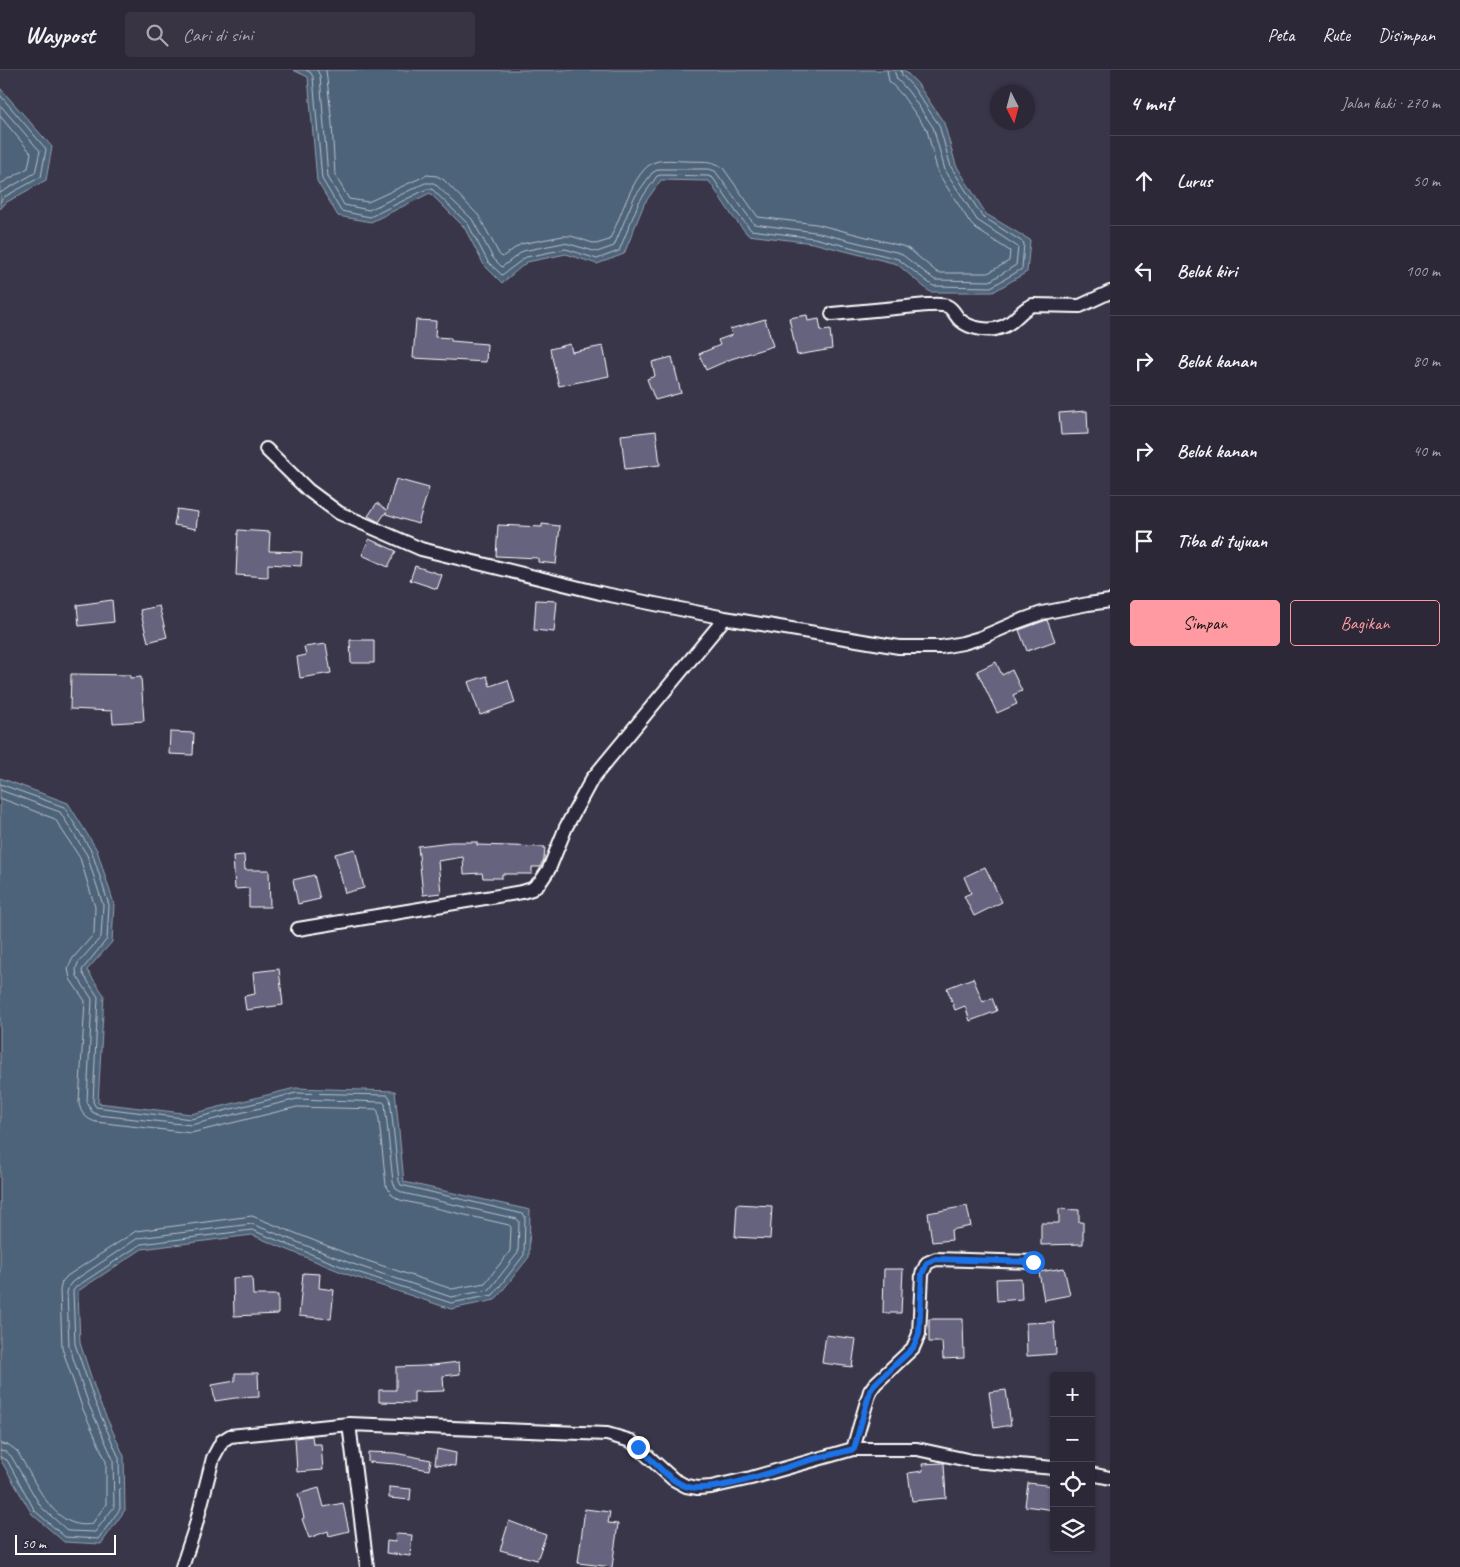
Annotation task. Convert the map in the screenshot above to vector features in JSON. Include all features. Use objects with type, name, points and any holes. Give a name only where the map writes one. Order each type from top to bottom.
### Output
[{"type":"street","points":[[832,314],[942,305],[948,306],[953,310],[960,320],[974,327],[990,330],[1001,328],[1013,322],[1028,306],[1080,306],[1110,292]]},
{"type":"street","points":[[266,449],[308,490],[339,513],[421,549],[600,593],[725,618],[900,647],[941,647],[963,643],[988,635],[1042,613],[1110,601]]},
{"type":"street","points":[[298,929],[532,889],[541,881],[549,869],[566,827],[592,779],[725,618]]},
{"type":"street","points":[[854,1449],[870,1391],[917,1342],[922,1274],[927,1263],[936,1259],[1033,1262]]},
{"type":"street","points":[[349,1424],[367,1567]]},
{"type":"street","points":[[182,1567],[195,1528],[213,1458],[222,1441],[230,1436],[251,1433],[349,1424],[607,1434],[631,1441],[673,1479],[686,1486],[698,1488],[751,1478],[854,1449],[917,1449],[972,1460],[1050,1468]]},
{"type":"street","points":[[1095,1475],[1110,1478]]},
{"type":"water","points":[[293,70],[904,70],[917,83],[944,123],[956,165],[986,214],[1030,240],[1027,272],[993,292],[930,292],[897,264],[813,243],[748,235],[733,217],[709,181],[661,180],[644,204],[624,254],[597,264],[566,254],[527,262],[502,283],[484,265],[464,227],[430,193],[371,222],[338,216],[317,181],[308,77]]},
{"type":"water","points":[[0,88],[52,147],[46,180],[7,202],[0,209]]},
{"type":"water","points":[[0,778],[68,803],[97,850],[114,904],[112,942],[87,970],[104,995],[98,1103],[191,1114],[295,1088],[395,1091],[404,1182],[530,1210],[529,1257],[495,1300],[451,1309],[346,1274],[252,1235],[142,1249],[78,1291],[80,1343],[99,1401],[124,1456],[125,1510],[101,1544],[64,1542],[32,1514],[0,1459]]},
{"type":"building","points":[[807,315],[808,321],[819,319],[821,331],[830,330],[832,349],[797,355],[789,318]]},
{"type":"building","points":[[765,319],[773,346],[731,359],[706,370],[699,354],[720,345],[718,340],[732,335],[730,329]]},
{"type":"building","points":[[416,320],[436,321],[435,337],[451,338],[451,341],[487,344],[486,362],[413,358]]},
{"type":"building","points":[[570,344],[572,352],[603,346],[609,376],[559,386],[550,349]]},
{"type":"building","points":[[672,357],[681,393],[655,400],[647,379],[655,376],[652,362]]},
{"type":"building","points":[[1087,411],[1088,434],[1061,435],[1059,413]]},
{"type":"building","points":[[656,431],[660,465],[625,469],[621,435]]},
{"type":"building","points":[[396,479],[429,488],[418,524],[386,514],[386,512],[379,522],[368,516],[377,503],[387,510]]},
{"type":"building","points":[[177,509],[198,512],[196,529],[174,525]]},
{"type":"building","points":[[542,524],[560,526],[556,564],[538,562],[538,558],[496,556],[498,525],[542,527]]},
{"type":"building","points":[[238,530],[270,532],[269,551],[302,552],[301,566],[268,564],[268,577],[236,575]]},
{"type":"building","points":[[369,539],[396,551],[388,567],[362,555]]},
{"type":"building","points":[[415,566],[442,575],[437,589],[410,580]]},
{"type":"building","points":[[112,600],[114,622],[79,626],[77,605]]},
{"type":"building","points":[[536,600],[557,601],[554,632],[534,630]]},
{"type":"building","points":[[159,606],[167,637],[148,642],[140,610]]},
{"type":"building","points":[[1047,620],[1055,641],[1027,651],[1019,630]]},
{"type":"building","points":[[350,640],[374,640],[374,663],[351,663]]},
{"type":"building","points":[[326,644],[331,673],[300,678],[297,657],[306,655],[304,647]]},
{"type":"building","points":[[996,662],[1002,675],[1012,670],[1022,691],[1013,695],[1017,704],[997,713],[977,671]]},
{"type":"building","points":[[71,674],[130,675],[130,678],[141,677],[144,721],[113,723],[112,711],[70,709]]},
{"type":"building","points":[[487,676],[490,686],[508,680],[515,703],[480,715],[468,682]]},
{"type":"building","points":[[170,732],[194,733],[193,755],[169,754]]},
{"type":"building","points":[[451,842],[477,842],[477,845],[545,847],[544,859],[540,867],[532,867],[532,874],[502,874],[502,878],[483,878],[482,873],[464,874],[463,857],[438,861],[441,893],[423,895],[418,846]]},
{"type":"building","points":[[355,849],[364,888],[345,893],[335,854]]},
{"type":"building","points":[[244,855],[245,870],[269,870],[270,907],[249,907],[249,888],[235,889],[233,856]]},
{"type":"building","points":[[985,867],[1002,902],[974,916],[964,896],[971,893],[964,877]]},
{"type":"building","points":[[314,875],[320,899],[298,904],[293,880]]},
{"type":"building","points":[[279,969],[283,1005],[246,1010],[244,996],[255,994],[253,972]]},
{"type":"building","points":[[973,978],[983,1002],[992,998],[997,1011],[970,1021],[965,1006],[955,1010],[947,988]]},
{"type":"building","points":[[737,1204],[772,1206],[770,1239],[735,1237]]},
{"type":"building","points":[[967,1206],[971,1226],[951,1230],[952,1240],[932,1242],[928,1213]]},
{"type":"building","points":[[1059,1209],[1079,1210],[1079,1222],[1083,1222],[1083,1244],[1041,1245],[1041,1223],[1059,1223]]},
{"type":"building","points":[[1064,1268],[1070,1295],[1044,1300],[1039,1272]]},
{"type":"building","points":[[884,1269],[903,1269],[901,1313],[883,1313]]},
{"type":"building","points":[[303,1273],[320,1274],[319,1288],[334,1290],[331,1319],[299,1316]]},
{"type":"building","points":[[252,1277],[253,1295],[278,1295],[278,1314],[234,1316],[233,1278]]},
{"type":"building","points":[[1021,1278],[1022,1299],[997,1301],[996,1279]]},
{"type":"building","points":[[929,1319],[963,1319],[964,1358],[943,1359],[942,1342],[929,1342]]},
{"type":"building","points":[[1054,1322],[1056,1354],[1027,1356],[1026,1323]]},
{"type":"building","points":[[826,1335],[856,1339],[852,1367],[822,1363]]},
{"type":"building","points":[[459,1362],[460,1374],[443,1376],[444,1391],[414,1392],[414,1403],[379,1402],[379,1390],[396,1390],[396,1367]]},
{"type":"building","points":[[235,1373],[258,1373],[259,1397],[215,1401],[212,1385],[235,1381]]},
{"type":"building","points":[[1006,1390],[1011,1425],[994,1428],[989,1392]]},
{"type":"building","points":[[312,1436],[313,1444],[321,1444],[323,1470],[297,1472],[295,1438]]},
{"type":"building","points":[[437,1449],[456,1453],[455,1466],[435,1464]]},
{"type":"building","points":[[368,1452],[395,1453],[431,1460],[429,1470],[396,1464],[368,1462]]},
{"type":"building","points":[[944,1463],[946,1498],[912,1501],[908,1473],[923,1471],[922,1464]]},
{"type":"building","points":[[1028,1483],[1050,1486],[1050,1509],[1025,1506]]},
{"type":"building","points":[[389,1487],[411,1489],[410,1500],[389,1498]]},
{"type":"building","points":[[319,1488],[324,1507],[343,1503],[349,1531],[329,1536],[328,1531],[309,1538],[302,1519],[304,1518],[298,1494]]},
{"type":"building","points":[[585,1509],[610,1512],[608,1523],[618,1524],[612,1567],[578,1563]]},
{"type":"building","points":[[509,1521],[546,1535],[537,1560],[500,1550]]},
{"type":"building","points":[[396,1534],[412,1535],[410,1556],[386,1553],[387,1541],[395,1542]]},
{"type":"route","points":[[638,1447],[673,1479],[686,1486],[698,1488],[751,1478],[854,1449],[870,1391],[917,1342],[922,1274],[927,1263],[936,1259],[1033,1262]]}]
